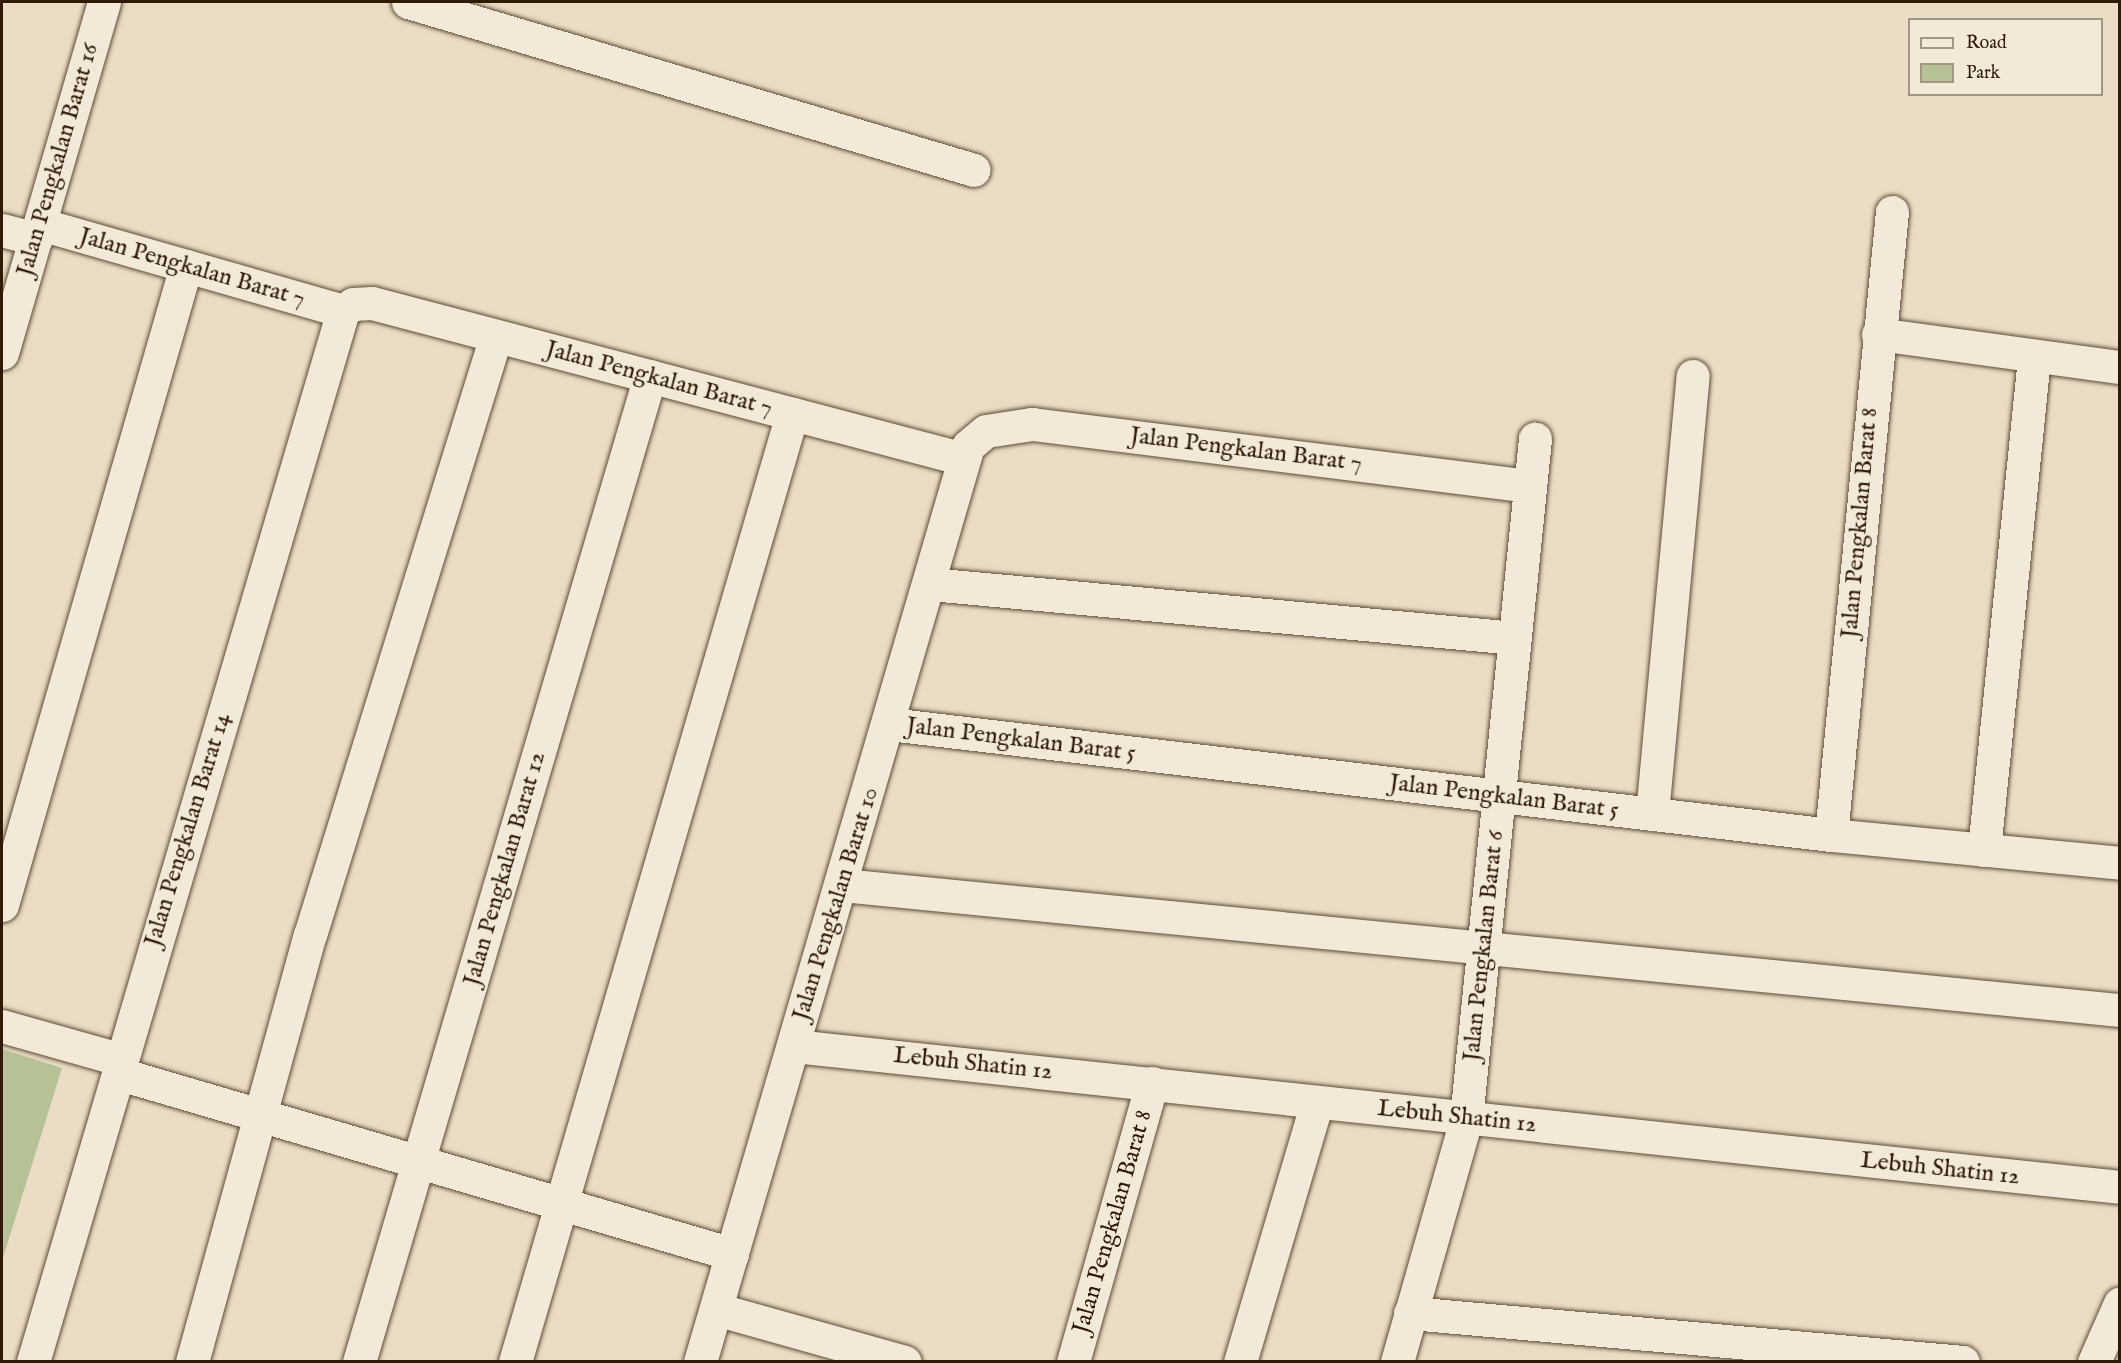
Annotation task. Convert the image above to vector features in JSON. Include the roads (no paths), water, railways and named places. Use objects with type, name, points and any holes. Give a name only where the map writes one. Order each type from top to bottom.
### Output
[{"type":"street","name":"Jalan Pengkalan Barat 16","points":[[2,353],[104,2]]},
{"type":"street","points":[[408,2],[974,170]]},
{"type":"street","name":"Jalan Pengkalan Barat 8","points":[[1831,835],[1878,334],[1892,212]]},
{"type":"street","name":"Jalan Pengkalan Barat 7","points":[[2,230],[38,232],[348,307],[372,303],[792,414],[966,452],[986,431],[1032,424],[1530,486]]},
{"type":"street","points":[[2,905],[186,266]]},
{"type":"street","name":"Jalan Pengkalan Barat 14","points":[[33,1362],[348,307]]},
{"type":"street","points":[[1878,334],[2120,367]]},
{"type":"street","points":[[192,1362],[310,935],[496,336]]},
{"type":"street","points":[[1984,850],[2034,356]]},
{"type":"street","name":"Jalan Pengkalan Barat 12","points":[[359,1362],[650,376]]},
{"type":"street","points":[[1652,814],[1693,376]]},
{"type":"street","points":[[515,1362],[792,414]]},
{"type":"street","name":"Jalan Pengkalan Barat 6","points":[[1397,1362],[1466,1119],[1536,438]]},
{"type":"street","name":"Jalan Pengkalan Barat 10","points":[[700,1362],[930,584],[966,452]]},
{"type":"street","points":[[930,584],[1515,638]]},
{"type":"street","name":"Jalan Pengkalan Barat 5","points":[[889,724],[1831,835],[2120,863]]},
{"type":"street","points":[[842,885],[1484,945],[2120,1010]]},
{"type":"street","points":[[2,1026],[262,1112],[732,1254]]},
{"type":"street","name":"Lebuh Shatin 12","points":[[794,1046],[2120,1187]]},
{"type":"street","name":"Jalan Pengkalan Barat 8","points":[[1073,1362],[1152,1083]]},
{"type":"street","points":[[1240,1362],[1317,1102]]},
{"type":"street","points":[[2094,1362],[2120,1303]]},
{"type":"street","points":[[716,1309],[904,1362]]},
{"type":"street","points":[[1410,1313],[1963,1362]]}]
